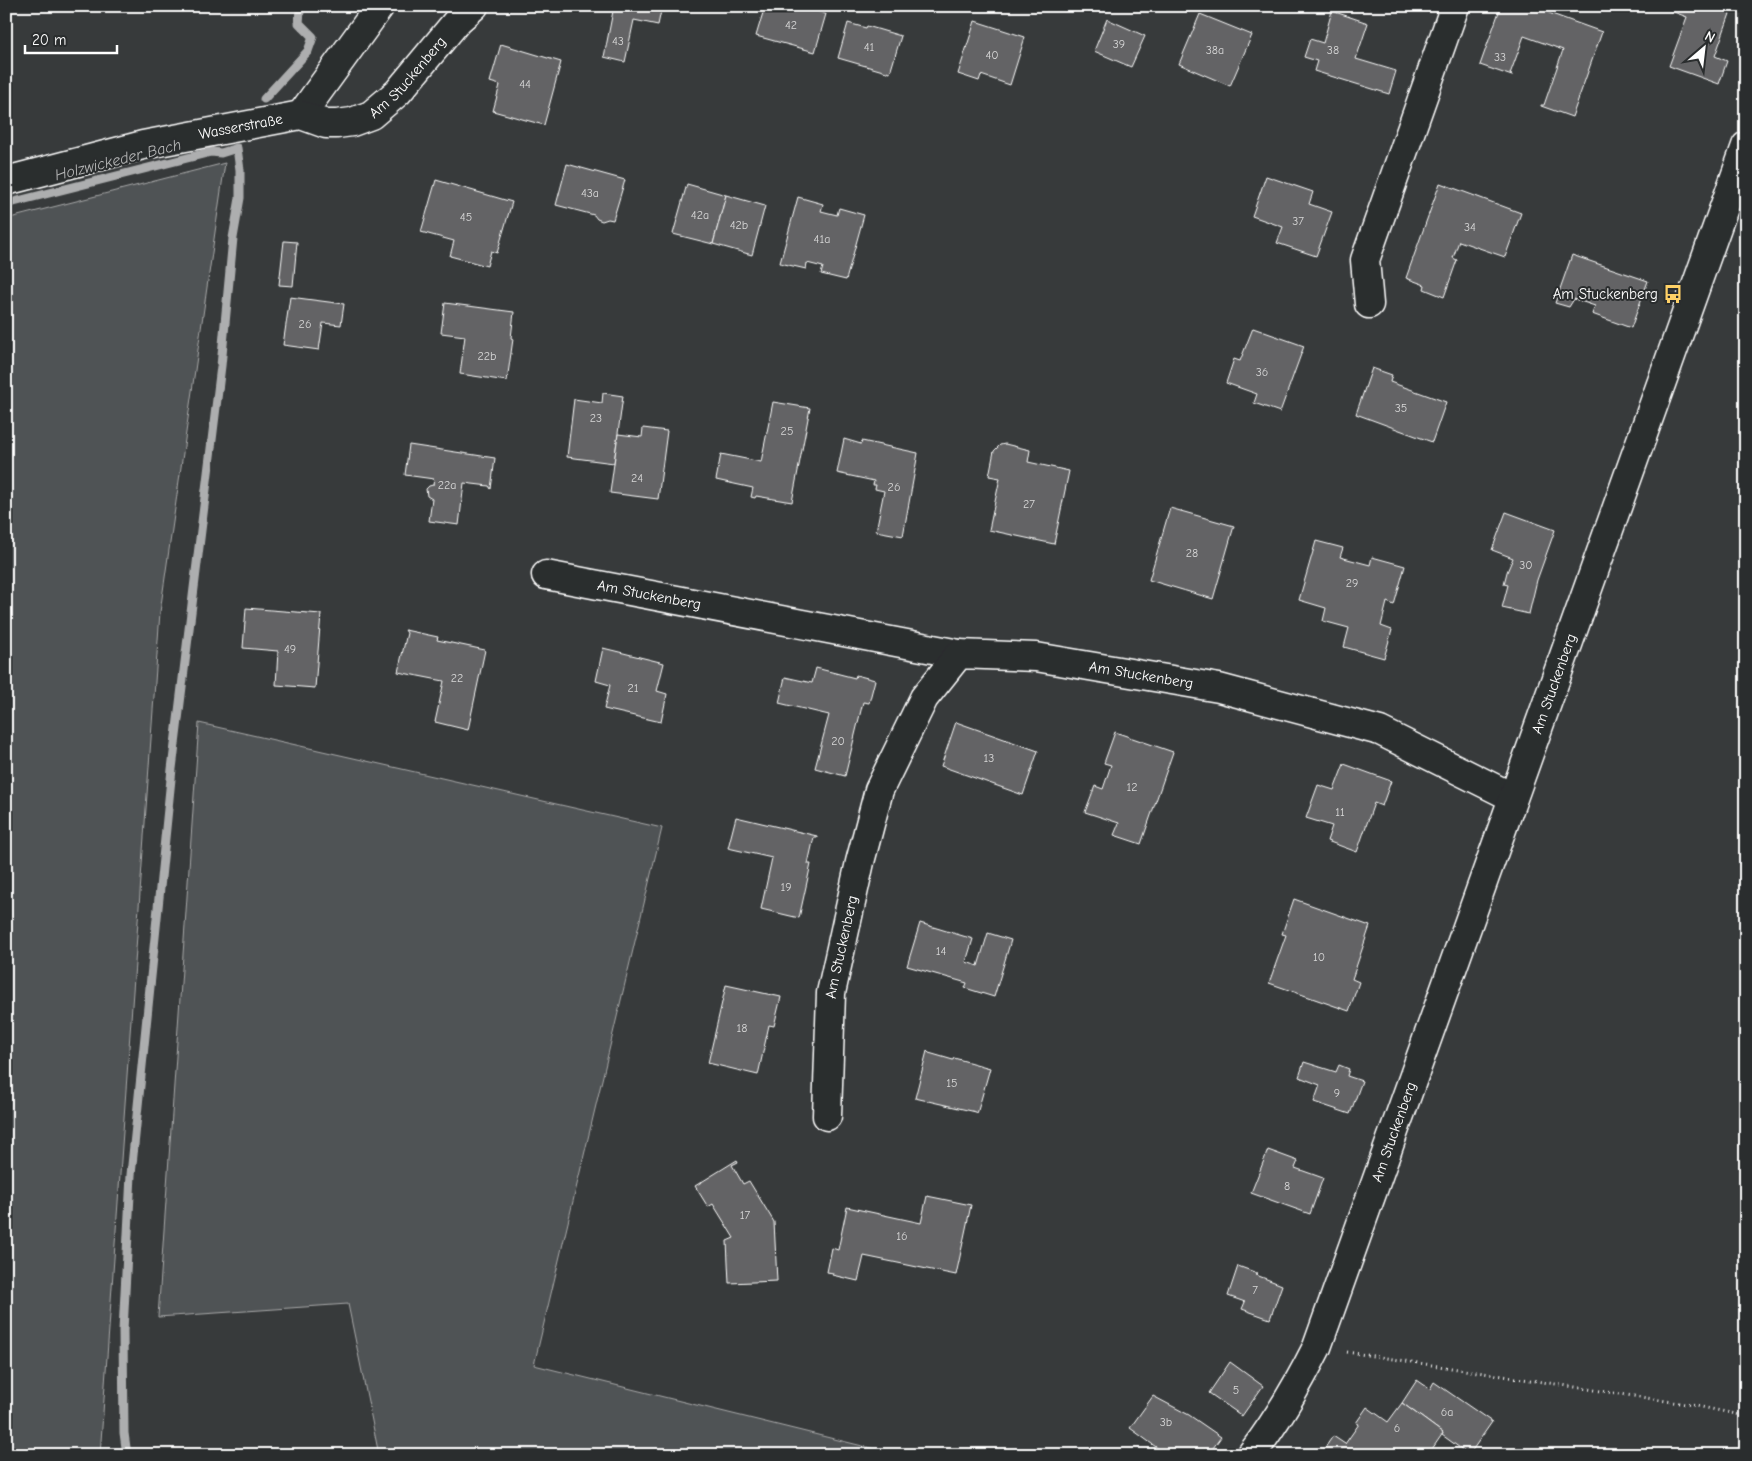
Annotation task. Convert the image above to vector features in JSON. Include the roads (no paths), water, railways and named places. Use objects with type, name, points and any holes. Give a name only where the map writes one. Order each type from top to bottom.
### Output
[{"type":"street","name":"Wasserstraße","points":[[6,180],[143,145],[314,119],[380,6]]},
{"type":"street","name":"Am Stuckenberg","points":[[314,119],[337,124],[352,122],[371,115],[398,92],[458,20],[474,6]]},
{"type":"street","points":[[1369,304],[1365,260],[1455,6]]},
{"type":"street","name":"Am Stuckenberg","points":[[1251,1455],[1274,1424],[1296,1388],[1317,1347],[1746,146]]},
{"type":"street","name":"Am Stuckenberg","points":[[546,575],[959,654],[1036,657],[1219,688],[1380,731],[1512,797]]},
{"type":"street","name":"Am Stuckenberg","points":[[827,1116],[831,993],[860,862],[879,790],[924,698],[959,654]]},
{"type":"waterway","name":"Holzwickeder Bach","points":[[264,99],[308,51],[313,37],[299,23],[300,11],[303,6]]},
{"type":"waterway","points":[[6,204],[211,152],[221,153],[237,148],[240,170],[240,198],[233,238],[221,366],[172,769],[131,1175],[123,1331],[124,1433],[127,1455]]},
{"type":"place","name":"Am Stuckenberg","points":[[1673,294]]}]
